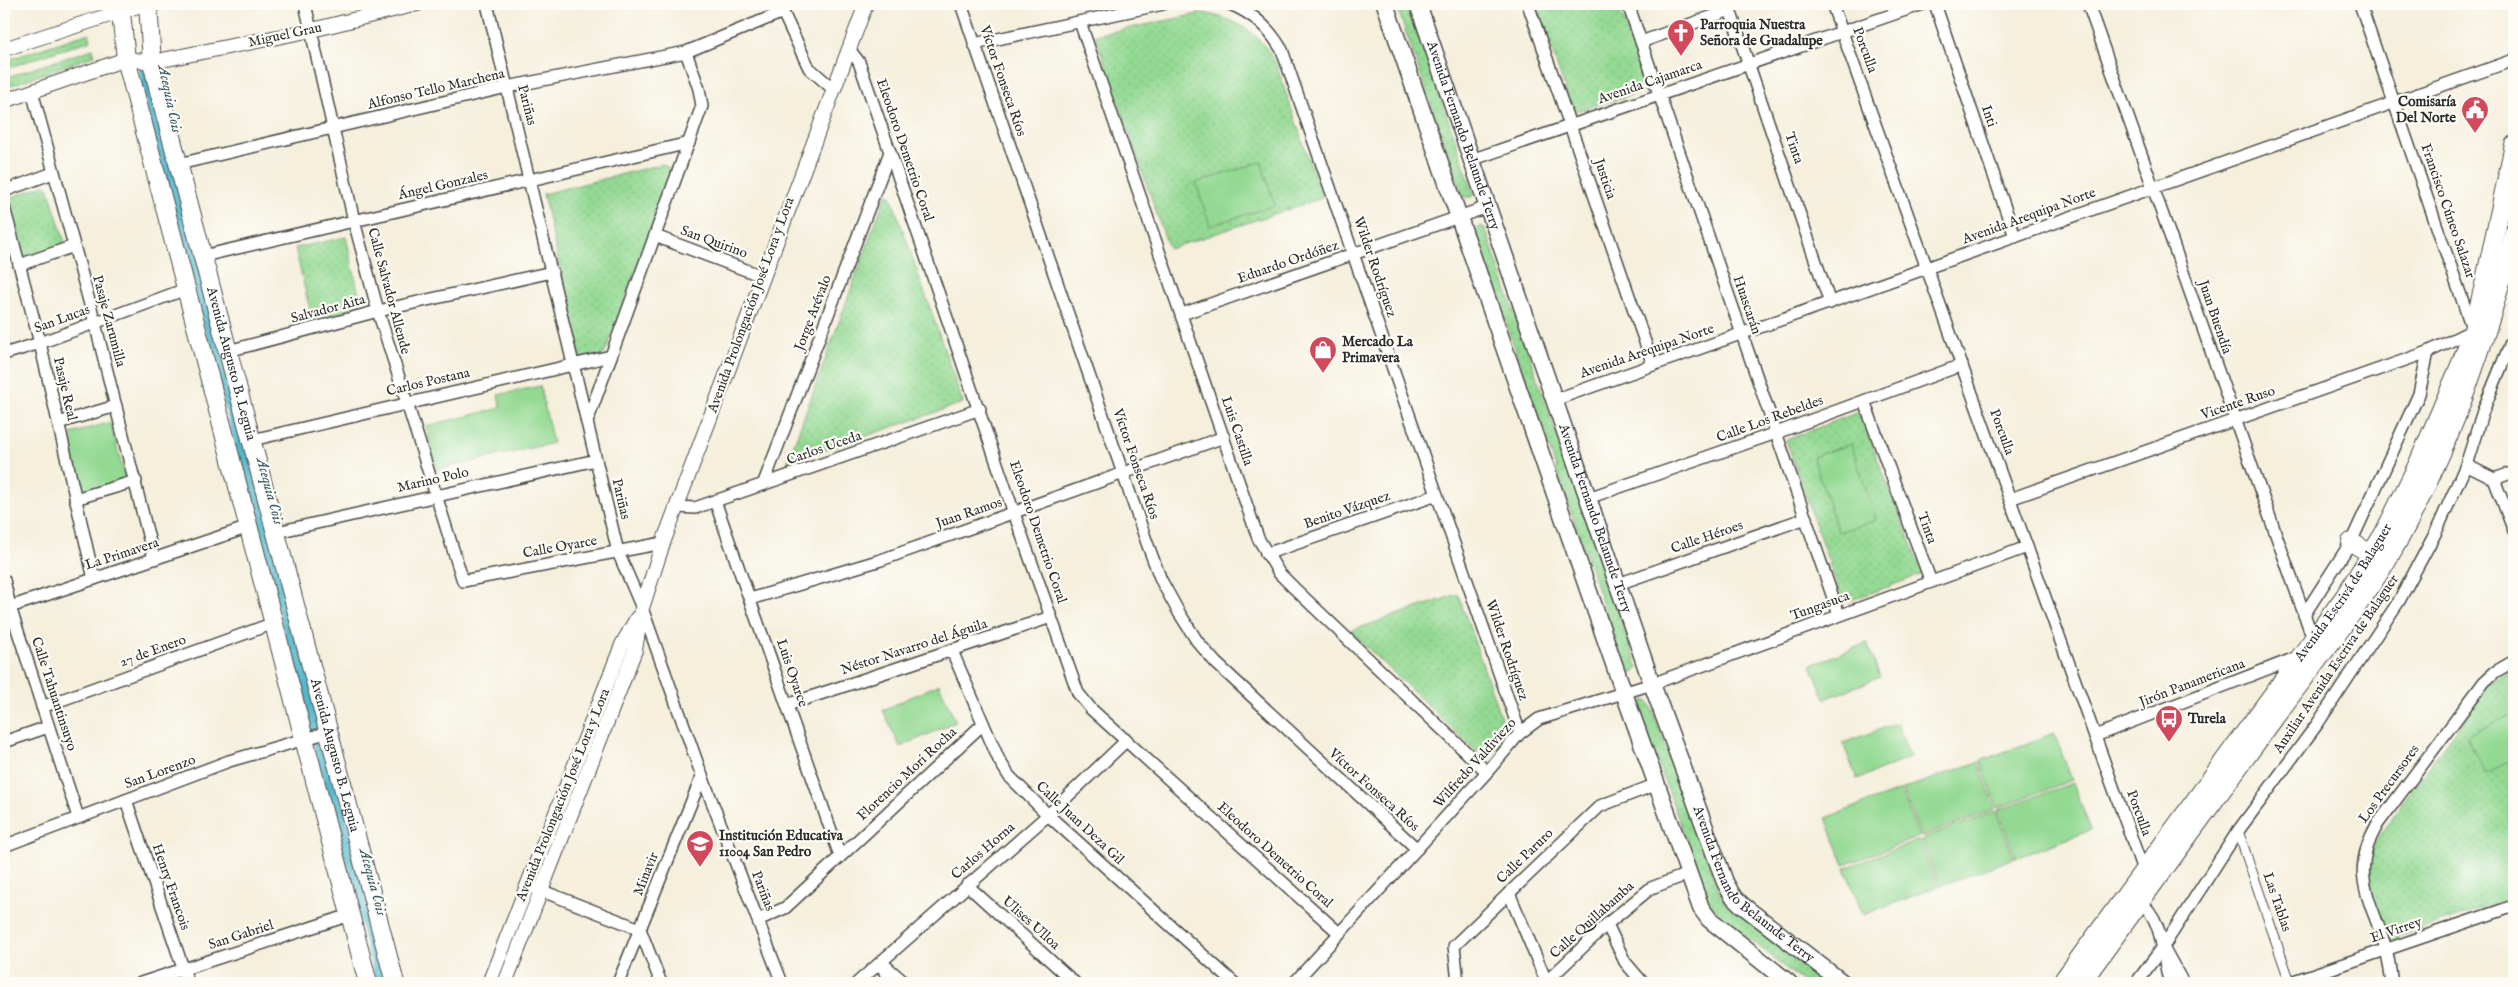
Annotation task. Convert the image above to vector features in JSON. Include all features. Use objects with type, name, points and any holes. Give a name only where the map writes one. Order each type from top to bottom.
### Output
[{"type":"main road","name":"Avenida Augusto B. Leguia","points":[[148,4],[152,62],[395,983]]},
{"type":"main road","points":[[1385,4],[1624,694],[1701,908],[1709,920],[1789,983]]},
{"type":"main road","name":"Avenida Fernando Belaunde Terry","points":[[1418,4],[1652,684],[1732,895],[1742,906],[1843,983]]},
{"type":"main road","name":"Avenida Augusto B. Leguia","points":[[121,8],[127,59],[306,739],[368,983]]},
{"type":"main road","name":"Avenida Escrivá de Balaguer","points":[[2081,983],[2355,609],[2400,537],[2441,454],[2476,367],[2480,332],[2514,145]]},
{"type":"main road","name":"Avenida Escrivá de Balaguer","points":[[2061,983],[2300,657],[2371,554],[2417,466],[2500,293],[2514,232]]},
{"type":"main road","points":[[2351,542],[2371,554]]},
{"type":"street","points":[[4,48],[121,8],[144,4]]},
{"type":"street","name":"Calle Salvador Allende","points":[[306,4],[354,221],[378,312],[405,403],[463,581]]},
{"type":"street","name":"Miguel Grau","points":[[127,59],[152,62],[312,30],[416,4]]},
{"type":"street","name":"Pariñas","points":[[487,4],[618,552],[642,608],[702,776],[782,983]]},
{"type":"street","name":"Avenida Prolongación José Lora y Lora","points":[[505,983],[635,650],[642,608],[663,543],[832,88],[866,4]]},
{"type":"street","name":"Víctor Fonseca Ríos","points":[[961,4],[1123,474],[1162,580],[1196,641],[1237,684],[1417,850]]},
{"type":"street","points":[[974,44],[1163,4]]},
{"type":"street","name":"Wilder Rodríguez","points":[[1230,4],[1260,21],[1274,35],[1282,50],[1355,254],[1520,733]]},
{"type":"street","name":"Justicia","points":[[1528,4],[1653,365]]},
{"type":"street","name":"Huascarán","points":[[1628,4],[1839,615]]},
{"type":"street","name":"Porculla","points":[[1832,4],[2143,870]]},
{"type":"street","name":"Avenida Cajamarca","points":[[1471,160],[1924,4]]},
{"type":"street","name":"Inti","points":[[1935,4],[2015,237]]},
{"type":"street","name":"Juan Buendía","points":[[2088,4],[2313,639]]},
{"type":"street","name":"Francisco Cúneo Salazar","points":[[2360,4],[2394,102],[2480,332]]},
{"type":"street","points":[[1641,42],[1729,7]]},
{"type":"street","name":"Tinta","points":[[1729,7],[1830,302]]},
{"type":"street","points":[[781,8],[809,68],[832,88]]},
{"type":"street","name":"Alfonso Tello Marchena","points":[[179,164],[507,87],[686,52],[781,8]]},
{"type":"street","name":"Luis Castilla","points":[[1080,22],[1258,538],[1266,554],[1294,588],[1487,772]]},
{"type":"street","name":"Eleodoro Demetrio Coral","points":[[848,49],[859,62],[1078,693],[1091,709],[1340,933]]},
{"type":"street","points":[[587,422],[702,106],[699,89],[686,52]]},
{"type":"street","points":[[4,101],[127,59]]},
{"type":"street","name":"Avenida Arequipa Norte","points":[[1554,400],[2514,60]]},
{"type":"street","name":"Pasaje Zarumilla","points":[[32,91],[95,323],[154,559]]},
{"type":"street","name":"Ángel Gonzales","points":[[203,256],[689,143]]},
{"type":"street","name":"Jorge Arévalo","points":[[763,485],[890,152]]},
{"type":"street","points":[[4,191],[53,173]]},
{"type":"street","name":"Pasaje Real","points":[[4,207],[40,344],[94,579]]},
{"type":"street","name":"Eduardo Ordóñez","points":[[1182,314],[1487,207]]},
{"type":"street","name":"San Quirino","points":[[655,236],[762,276]]},
{"type":"street","points":[[19,265],[74,246]]},
{"type":"street","name":"Salvador Aita","points":[[228,351],[378,312],[552,272]]},
{"type":"street","name":"San Lucas","points":[[4,354],[40,344],[186,289]]},
{"type":"street","name":"Vicente Ruso","points":[[2010,499],[2480,332]]},
{"type":"street","name":"Auxiliar Avenida Escriva de Balaguer","points":[[2136,983],[2163,946],[2238,831],[2318,723],[2399,601],[2436,532],[2466,465],[2483,411],[2514,335]]},
{"type":"street","points":[[2304,616],[2351,542],[2419,394],[2428,352]]},
{"type":"street","name":"Carlos Postana","points":[[252,440],[612,356]]},
{"type":"street","name":"Calle Los Rebeldes","points":[[1588,498],[1776,434],[1962,365]]},
{"type":"street","name":"Tinta","points":[[1864,401],[1931,582]]},
{"type":"street","points":[[58,423],[116,406]]},
{"type":"street","name":"Carlos Uceda","points":[[677,507],[695,508],[980,409]]},
{"type":"street","name":"Juan Ramos","points":[[750,599],[881,560],[1224,437]]},
{"type":"street","name":"Marino Polo","points":[[276,532],[435,494],[596,460]]},
{"type":"street","points":[[2466,465],[2494,479],[2514,532]]},
{"type":"street","points":[[2494,479],[2514,472]]},
{"type":"street","points":[[75,499],[136,481]]},
{"type":"street","name":"Benito Vázquez","points":[[1266,554],[1437,495]]},
{"type":"street","name":"Luis Oyarce","points":[[714,501],[840,856]]},
{"type":"street","name":"Calle Héroes","points":[[1618,584],[1806,518]]},
{"type":"street","name":"La Primavera","points":[[7,608],[249,527]]},
{"type":"street","name":"Calle Oyarce","points":[[463,581],[663,543]]},
{"type":"street","name":"Tungasuca","points":[[1624,694],[2027,547]]},
{"type":"street","name":"Calle Tahuantinsuyo","points":[[4,580],[7,608],[78,817]]},
{"type":"street","name":"Avenida Prolongación José Lora y Lora","points":[[488,983],[622,645],[642,608]]},
{"type":"street","name":"Néstor Navarro del Águila","points":[[787,705],[1051,617]]},
{"type":"street","name":"27 de Enero","points":[[42,707],[274,623]]},
{"type":"street","name":"Calle Juan Deza Gil","points":[[952,651],[999,760],[1009,776],[1048,815],[1234,983]]},
{"type":"street","name":"Jirón Panamericana","points":[[2095,736],[2300,657]]},
{"type":"street","name":"Los Precursores","points":[[2392,983],[2386,950],[2364,888],[2362,869],[2364,851],[2376,825],[2484,682],[2495,672],[2514,661]]},
{"type":"street","name":"Wilfredo Valdiviezo","points":[[1294,983],[1417,850],[1520,733],[1539,719],[1624,694]]},
{"type":"street","name":"Florencio Mori Rocha","points":[[758,920],[785,908],[983,724]]},
{"type":"street","points":[[4,742],[48,727]]},
{"type":"street","name":"San Lorenzo","points":[[4,846],[229,761],[329,732]]},
{"type":"street","name":"Carlos Horna","points":[[857,983],[1048,815],[1127,740]]},
{"type":"street","name":"Minavir","points":[[618,983],[702,776]]},
{"type":"street","name":"Calle Paruro","points":[[1458,983],[1454,946],[1600,806],[1657,784]]},
{"type":"street","name":"Henry Francois","points":[[126,800],[188,983]]},
{"type":"street","name":"Las Tablas","points":[[2238,831],[2289,983]]},
{"type":"street","name":"Calle Quillabamba","points":[[1546,982],[1607,924],[1651,888],[1688,874]]},
{"type":"street","points":[[527,885],[640,929],[661,983]]},
{"type":"street","name":"Ulises Ulloa","points":[[967,885],[1075,983]]},
{"type":"street","points":[[1509,893],[1546,982]]},
{"type":"street","points":[[2140,902],[2148,908],[2154,917],[2163,946],[2170,983]]},
{"type":"street","name":"El Virrey","points":[[2289,983],[2514,906]]},
{"type":"street","name":"San Gabriel","points":[[141,983],[350,915]]},
{"type":"street","points":[[1607,924],[1625,962],[1643,983]]},
{"type":"street","points":[[2163,946],[2183,983]]},
{"type":"street","points":[[881,962],[889,983]]},
{"type":"street","points":[[881,962],[905,983]]},
{"type":"green space","points":[[1396,4],[1408,4],[1474,194],[1472,197],[1463,197]]},
{"type":"green space","points":[[1536,4],[1618,4],[1647,85],[1646,91],[1573,112]]},
{"type":"green space","points":[[1203,13],[1226,19],[1245,28],[1261,42],[1275,61],[1322,198],[1169,249],[1095,35]]},
{"type":"green space","points":[[89,33],[91,40],[4,69],[4,61]]},
{"type":"green space","points":[[93,49],[95,55],[4,88],[4,78]]},
{"type":"green space","points":[[1261,162],[1275,205],[1210,226],[1196,183]]},
{"type":"green space","points":[[663,164],[672,171],[604,355],[581,360],[543,194]]},
{"type":"green space","points":[[44,185],[48,187],[65,243],[64,247],[27,259],[23,258],[9,201],[12,197]]},
{"type":"green space","points":[[886,194],[891,196],[963,403],[787,463]]},
{"type":"green space","points":[[1480,226],[1485,228],[1638,668],[1634,673],[1626,672],[1475,232]]},
{"type":"green space","points":[[346,237],[362,308],[312,319],[295,248]]},
{"type":"green space","points":[[540,386],[553,443],[436,470],[426,426],[501,408],[498,395]]},
{"type":"green space","points":[[1859,412],[1923,574],[1843,603],[1786,440]]},
{"type":"green space","points":[[110,422],[126,481],[82,493],[68,435]]},
{"type":"green space","points":[[1851,444],[1876,520],[1838,532],[1813,457]]},
{"type":"green space","points":[[1458,594],[1508,738],[1485,760],[1350,631]]},
{"type":"green space","points":[[1867,643],[1880,677],[1825,699],[1811,665]]},
{"type":"green space","points":[[2514,669],[2514,897],[2390,940],[2375,904],[2367,875],[2367,866],[2372,849],[2380,833],[2490,683]]},
{"type":"green space","points":[[939,684],[956,722],[900,747],[883,710]]},
{"type":"green space","points":[[1645,700],[1650,703],[1722,899],[1825,983],[1804,983],[1711,907],[1637,706]]},
{"type":"green space","points":[[2514,713],[2514,759],[2485,774],[2467,736]]},
{"type":"green space","points":[[1897,723],[1910,758],[1857,779],[1843,743]]},
{"type":"green space","points":[[2054,733],[2072,780],[1997,808],[1980,761]]},
{"type":"green space","points":[[1978,762],[1995,809],[1921,837],[1903,789]]},
{"type":"green space","points":[[2073,783],[2091,830],[2016,858],[1998,810]]},
{"type":"green space","points":[[1901,790],[1919,837],[1844,865],[1826,818]]},
{"type":"green space","points":[[1996,811],[2014,858],[1939,886],[1922,839]]},
{"type":"green space","points":[[1920,840],[1937,887],[1863,915],[1845,868]]},
{"type":"waterway","name":"Acequia Cois","points":[[145,59],[148,89],[383,983]]},
{"type":"place","name":"Parroquia Nuestra Señora de Guadalupe","points":[[1681,57]]},
{"type":"place","name":"Comisaría Del Norte","points":[[2475,134]]},
{"type":"place","name":"Mercado La Primavera","points":[[1323,374]]},
{"type":"place","name":"Turela","points":[[2169,743]]},
{"type":"place","name":"Institución Educativa 11004 San Pedro","points":[[700,868]]}]
